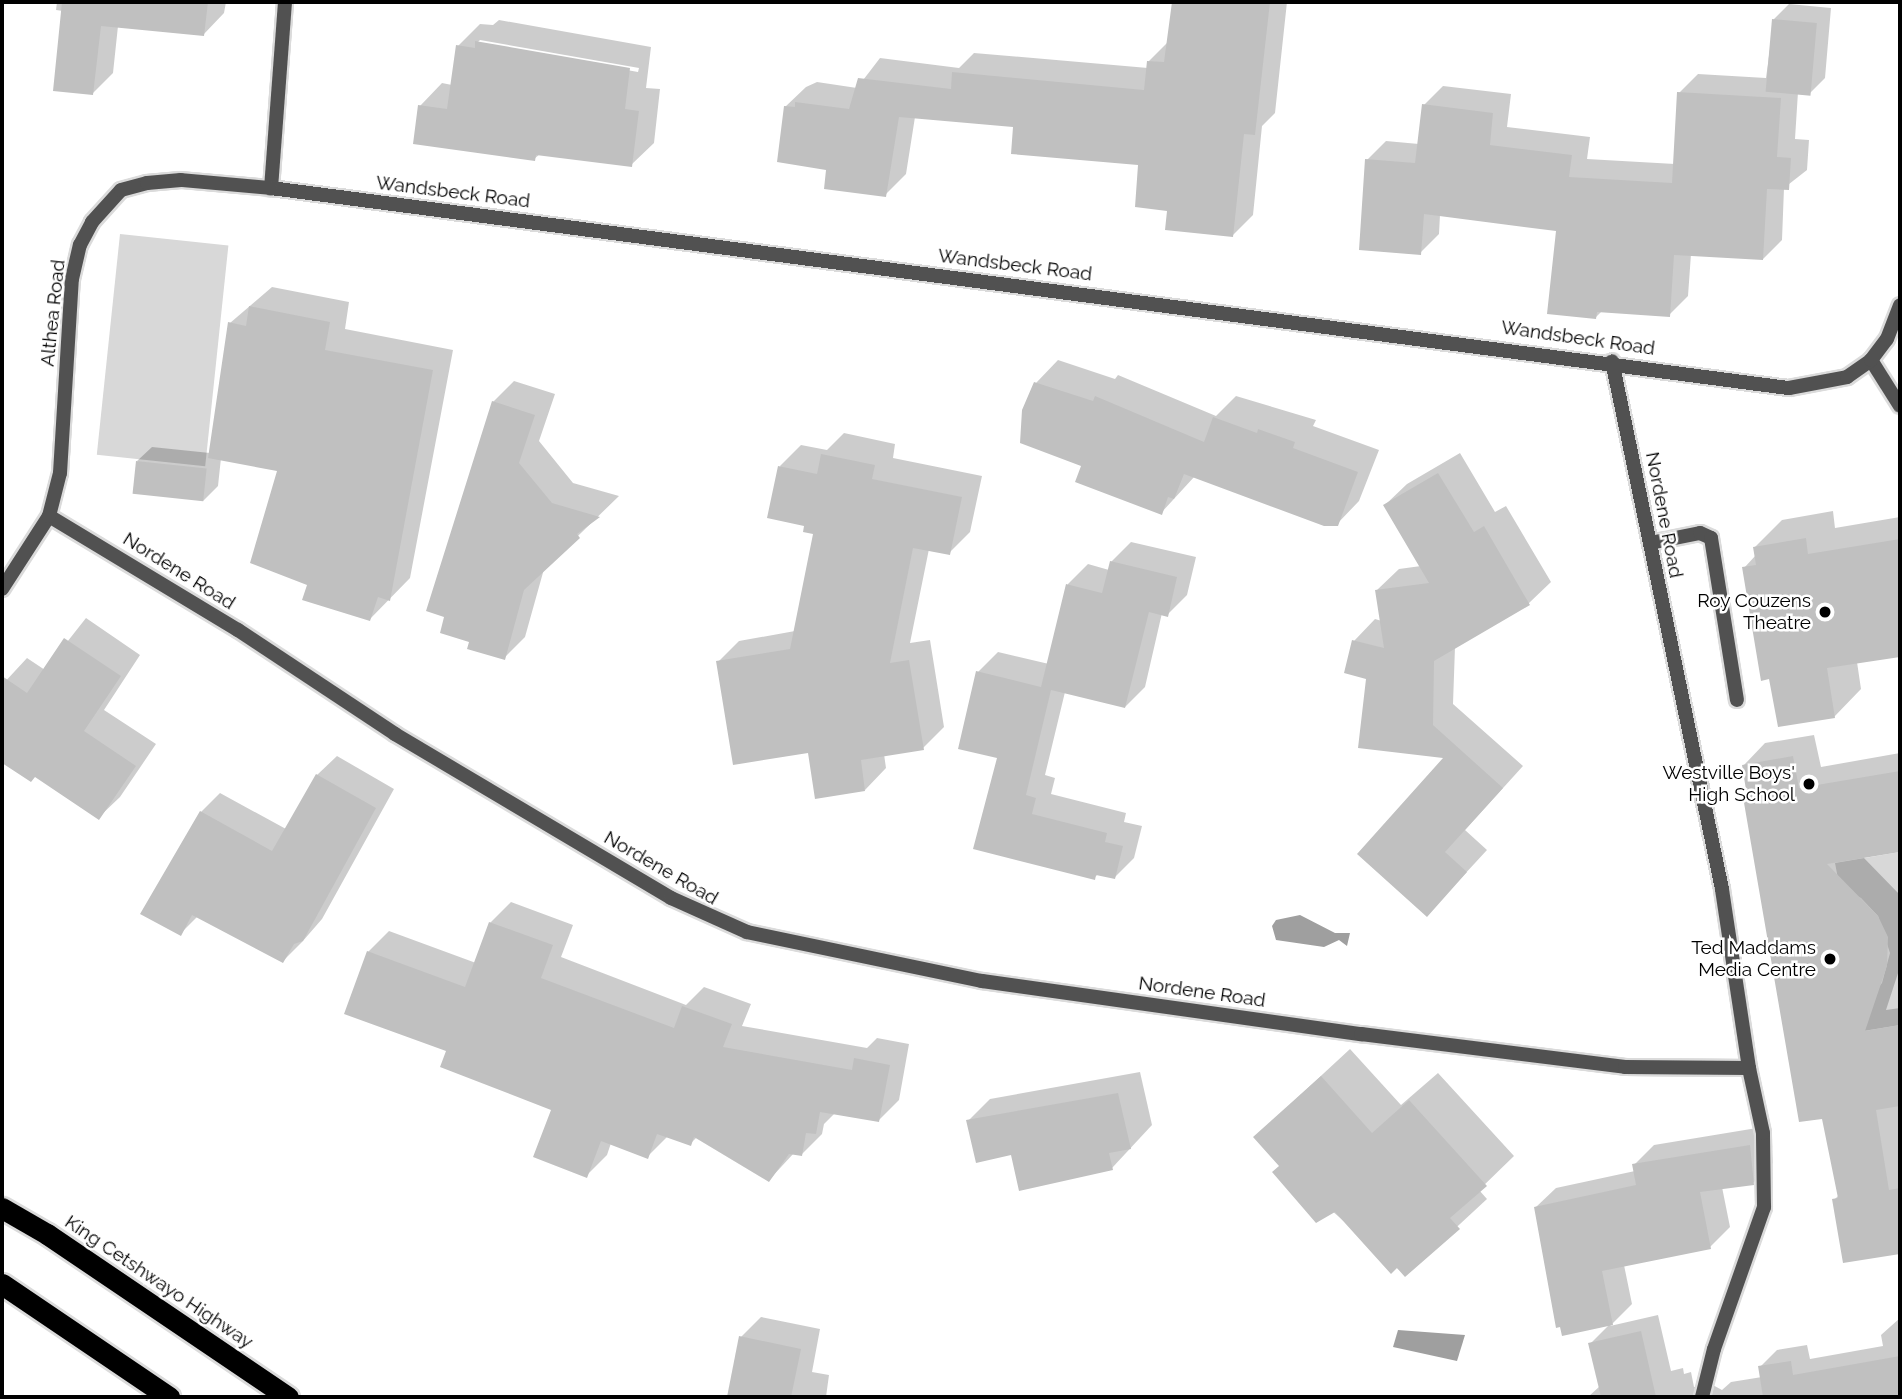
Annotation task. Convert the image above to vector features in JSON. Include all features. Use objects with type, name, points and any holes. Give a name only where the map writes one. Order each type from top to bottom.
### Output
[{"type":"highway","name":"King Cetshwayo Highway","points":[[2,1208],[47,1234],[288,1397]]},
{"type":"highway","points":[[2,1284],[169,1397]]},
{"type":"street","points":[[271,188],[285,2]]},
{"type":"street","name":"Althea Road","points":[[2,589],[49,516],[60,473],[72,279],[80,245],[92,222],[121,190],[146,183],[181,180],[271,188]]},
{"type":"street","name":"Wandsbeck Road","points":[[271,188],[1612,361],[1789,388],[1847,377],[1871,360],[1887,339],[1900,305]]},
{"type":"street","points":[[1871,360],[1900,406]]},
{"type":"street","name":"Nordene Road","points":[[49,516],[238,630],[395,734],[671,898],[747,932],[982,981],[1361,1034],[1625,1067],[1749,1068],[1722,889],[1612,361]]},
{"type":"street","points":[[1650,543],[1700,533],[1712,538],[1737,700]]},
{"type":"street","points":[[1702,1397],[1714,1349],[1763,1207],[1763,1133],[1749,1068]]},
{"type":"shaded area","points":[[120,234],[228,245],[205,466],[97,455]]},
{"type":"shaded area","points":[[1900,852],[1900,1025],[1857,1032],[1869,999],[1882,983],[1890,953],[1878,916],[1861,898],[1840,889],[1835,863]]},
{"type":"shaded area","points":[[1300,915],[1335,933],[1350,933],[1347,946],[1339,940],[1324,947],[1276,940],[1272,926],[1276,920]]},
{"type":"shaded area","points":[[1398,1330],[1465,1335],[1457,1361],[1393,1347]]},
{"type":"building","points":[[62,2],[208,2],[204,36],[101,26],[93,95],[53,91]]},
{"type":"building","points":[[1172,2],[1270,2],[1255,135],[1244,134],[1233,237],[1165,230],[1167,211],[1135,207],[1138,165],[1011,154],[1013,127],[899,117],[886,197],[824,189],[826,170],[777,162],[784,106],[795,107],[795,102],[849,109],[858,78],[951,89],[952,72],[1144,90],[1147,61],[1164,62]]},
{"type":"building","points":[[1772,19],[1817,23],[1810,96],[1766,92]]},
{"type":"building","points":[[475,41],[630,68],[625,109],[639,111],[632,167],[536,155],[535,161],[413,144],[418,105],[447,109],[456,45],[475,48]]},
{"type":"building","points":[[1677,92],[1781,98],[1777,157],[1791,158],[1789,190],[1767,189],[1763,260],[1674,255],[1670,317],[1597,312],[1596,319],[1547,314],[1556,231],[1424,214],[1421,255],[1359,250],[1365,159],[1415,163],[1422,104],[1493,113],[1490,145],[1572,155],[1569,177],[1672,183]]},
{"type":"building","points":[[249,306],[330,322],[325,350],[433,370],[390,601],[378,597],[370,621],[302,600],[307,585],[250,563],[277,471],[208,458],[228,322],[246,326]]},
{"type":"building","points":[[1034,382],[1093,401],[1095,396],[1204,442],[1213,417],[1257,433],[1258,429],[1295,442],[1293,448],[1358,472],[1338,526],[1324,526],[1184,474],[1174,499],[1168,497],[1162,515],[1075,482],[1081,466],[1020,443],[1022,410]]},
{"type":"building","points":[[492,401],[535,415],[519,463],[552,503],[600,517],[577,534],[580,538],[524,590],[505,660],[467,649],[469,642],[440,633],[444,617],[426,611]]},
{"type":"building","points":[[821,454],[875,465],[872,479],[962,497],[950,555],[913,548],[890,663],[909,660],[924,750],[861,760],[865,791],[815,799],[808,753],[733,765],[716,661],[790,649],[813,534],[803,532],[804,526],[767,518],[778,466],[817,474]]},
{"type":"building","points":[[136,461],[207,468],[203,501],[133,494]]},
{"type":"building","points":[[1438,473],[1474,532],[1484,526],[1530,605],[1434,661],[1433,725],[1503,788],[1445,852],[1467,872],[1427,917],[1357,854],[1443,758],[1358,748],[1366,679],[1344,673],[1352,640],[1384,648],[1375,590],[1429,583],[1383,505]]},
{"type":"building","name":"Roy Couzens Theatre","points":[[1806,538],[1808,554],[1900,539],[1900,657],[1827,668],[1835,718],[1778,727],[1769,679],[1761,681],[1742,567],[1756,565],[1753,547]]},
{"type":"building","points":[[1110,561],[1177,577],[1168,617],[1149,612],[1125,708],[1051,690],[1026,795],[1036,798],[1032,814],[1107,833],[1105,842],[1123,846],[1115,879],[1096,875],[1095,880],[973,849],[997,758],[958,749],[976,671],[1041,687],[1066,584],[1102,593]]},
{"type":"building","points":[[64,638],[121,676],[84,731],[136,766],[99,820],[35,777],[31,782],[2,763],[2,676],[27,693]]},
{"type":"building","points":[[1793,756],[1799,788],[1900,771],[1900,852],[1827,864],[1878,916],[1888,937],[1887,966],[1865,1031],[1900,1025],[1900,1106],[1876,1110],[1889,1190],[1900,1188],[1900,1254],[1843,1263],[1832,1199],[1838,1198],[1822,1119],[1799,1122],[1743,797],[1747,796],[1742,765]]},
{"type":"building","points":[[316,774],[376,808],[303,941],[294,944],[283,963],[192,915],[181,936],[140,914],[200,811],[272,851]]},
{"type":"building","points":[[489,922],[553,945],[541,978],[674,1028],[682,1006],[732,1024],[723,1047],[852,1070],[854,1058],[890,1065],[879,1122],[820,1112],[816,1134],[806,1133],[802,1156],[789,1154],[769,1182],[694,1137],[691,1146],[657,1134],[648,1159],[601,1141],[587,1178],[533,1157],[551,1110],[440,1067],[446,1051],[344,1014],[367,951],[465,987]]},
{"type":"building","points":[[1321,1076],[1372,1133],[1409,1100],[1487,1186],[1450,1218],[1460,1229],[1405,1277],[1397,1268],[1391,1274],[1335,1212],[1316,1223],[1272,1172],[1279,1166],[1253,1137]]},
{"type":"building","points":[[1118,1093],[1131,1149],[1109,1153],[1113,1170],[1019,1191],[1011,1155],[976,1163],[966,1120]]},
{"type":"building","points":[[1750,1145],[1754,1185],[1700,1192],[1711,1249],[1602,1271],[1613,1325],[1562,1336],[1560,1327],[1556,1328],[1534,1207],[1636,1185],[1632,1164]]},
{"type":"building","points":[[1641,1331],[1656,1397],[1601,1397],[1588,1343]]},
{"type":"building","points":[[739,1336],[801,1349],[791,1397],[727,1397]]},
{"type":"building","points":[[1900,1356],[1900,1397],[1763,1397],[1758,1366],[1791,1361],[1793,1375]]},
{"type":"place","name":"Roy Couzens Theatre","points":[[1825,612]]},
{"type":"place","name":"Westville Boys' High School","points":[[1809,784]]},
{"type":"place","name":"Ted Maddams Media Centre","points":[[1830,959]]}]
